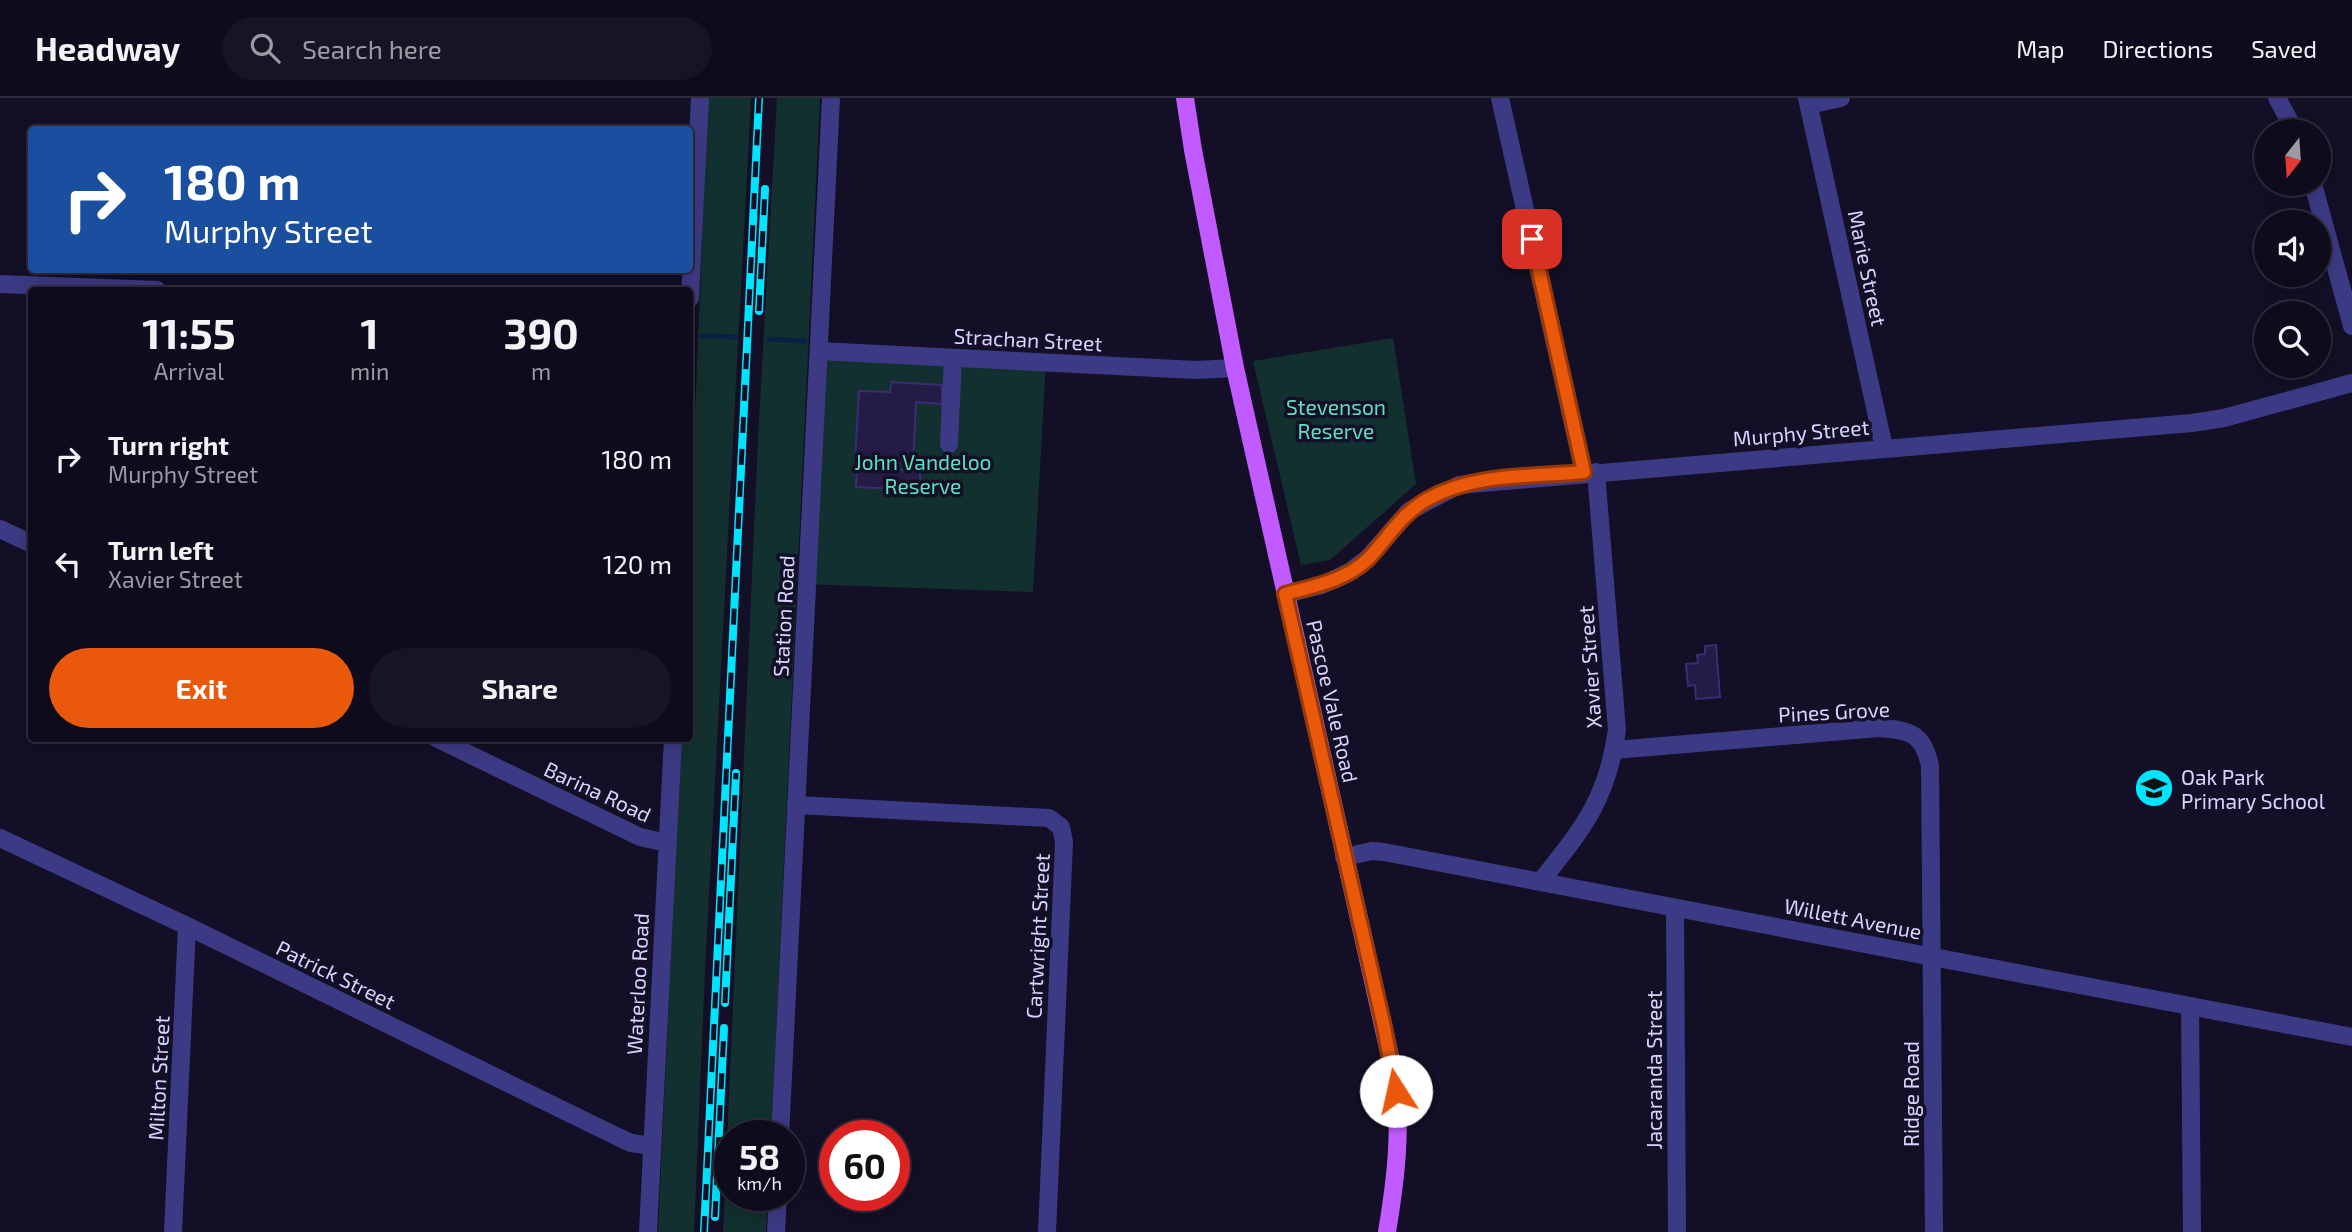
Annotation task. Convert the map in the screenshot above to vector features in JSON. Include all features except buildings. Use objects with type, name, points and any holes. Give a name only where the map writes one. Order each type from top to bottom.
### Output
[{"type":"main road","name":"Pascoe Vale Road","points":[[1185,98],[1235,368],[1384,1027],[1399,1111],[1398,1162],[1387,1232]]},
{"type":"street","points":[[693,231],[699,98]]},
{"type":"street","name":"Station Road","points":[[781,1120],[831,98]]},
{"type":"street","name":"Xavier Street","points":[[1500,98],[1590,472],[1616,706],[1617,730],[1604,787],[1594,808],[1541,881]]},
{"type":"street","points":[[1808,101],[1841,98]]},
{"type":"street","points":[[2277,98],[2288,119]]},
{"type":"street","name":"Marie Street","points":[[1808,101],[1884,448]]},
{"type":"street","points":[[2316,196],[2352,326]]},
{"type":"street","points":[[0,284],[78,287]]},
{"type":"street","name":"Strachan Street","points":[[819,351],[1196,370],[1235,368]]},
{"type":"street","points":[[948,444],[953,358]]},
{"type":"street","name":"Murphy Street","points":[[1285,594],[1322,584],[1351,572],[1368,558],[1409,511],[1459,485],[2192,424],[2224,418],[2352,383]]},
{"type":"street","points":[[0,528],[28,542]]},
{"type":"street","name":"Pines Grove","points":[[1614,750],[1879,728],[1895,729],[1917,737],[1927,754],[1930,766],[1932,956]]},
{"type":"street","name":"Barina Road","points":[[444,742],[640,837],[667,843]]},
{"type":"street","name":"Waterloo Road","points":[[649,1232],[673,742]]},
{"type":"street","name":"Cartwright Street","points":[[796,805],[1049,818],[1061,827],[1064,842],[1047,1232]]},
{"type":"street","name":"Patrick Street","points":[[0,838],[187,926],[618,1137],[631,1143],[652,1146]]},
{"type":"street","name":"Willett Avenue","points":[[1345,857],[1372,851],[1384,852],[2352,1037]]},
{"type":"street","name":"Jacaranda Street","points":[[1675,908],[1677,1232]]},
{"type":"street","name":"Milton Street","points":[[173,1232],[187,926]]},
{"type":"street","name":"Ridge Road","points":[[1932,956],[1934,1232]]},
{"type":"street","points":[[2190,1006],[2192,1232]]},
{"type":"street","points":[[776,1232],[777,1211]]},
{"type":"green space","points":[[708,98],[751,98],[705,971],[694,1232],[658,1232],[681,742],[693,742],[693,461]]},
{"type":"green space","points":[[777,98],[820,98],[772,1120],[728,1120],[758,439]]},
{"type":"green space","name":"Stevenson Reserve","points":[[1393,338],[1416,484],[1330,560],[1301,565],[1253,361]]},
{"type":"green space","name":"John Vandeloo Reserve","points":[[810,354],[1046,362],[1033,592],[800,584]]},
{"type":"green space","points":[[724,1211],[767,1211],[766,1232],[723,1232]]},
{"type":"waterway","points":[[702,336],[736,337]]},
{"type":"waterway","points":[[769,339],[804,341]]},
{"type":"railway","points":[[704,1232],[759,98]]},
{"type":"railway","points":[[759,311],[765,189]]},
{"type":"railway","points":[[725,1003],[736,773]]},
{"type":"railway","points":[[715,1217],[724,1028]]},
{"type":"place","name":"Oak Park Primary School","points":[[2154,788]]},
{"type":"route","points":[[1396,1091],[1384,1027],[1285,594],[1322,584],[1351,572],[1368,558],[1409,511],[1459,485],[1584,472],[1532,239]]}]
